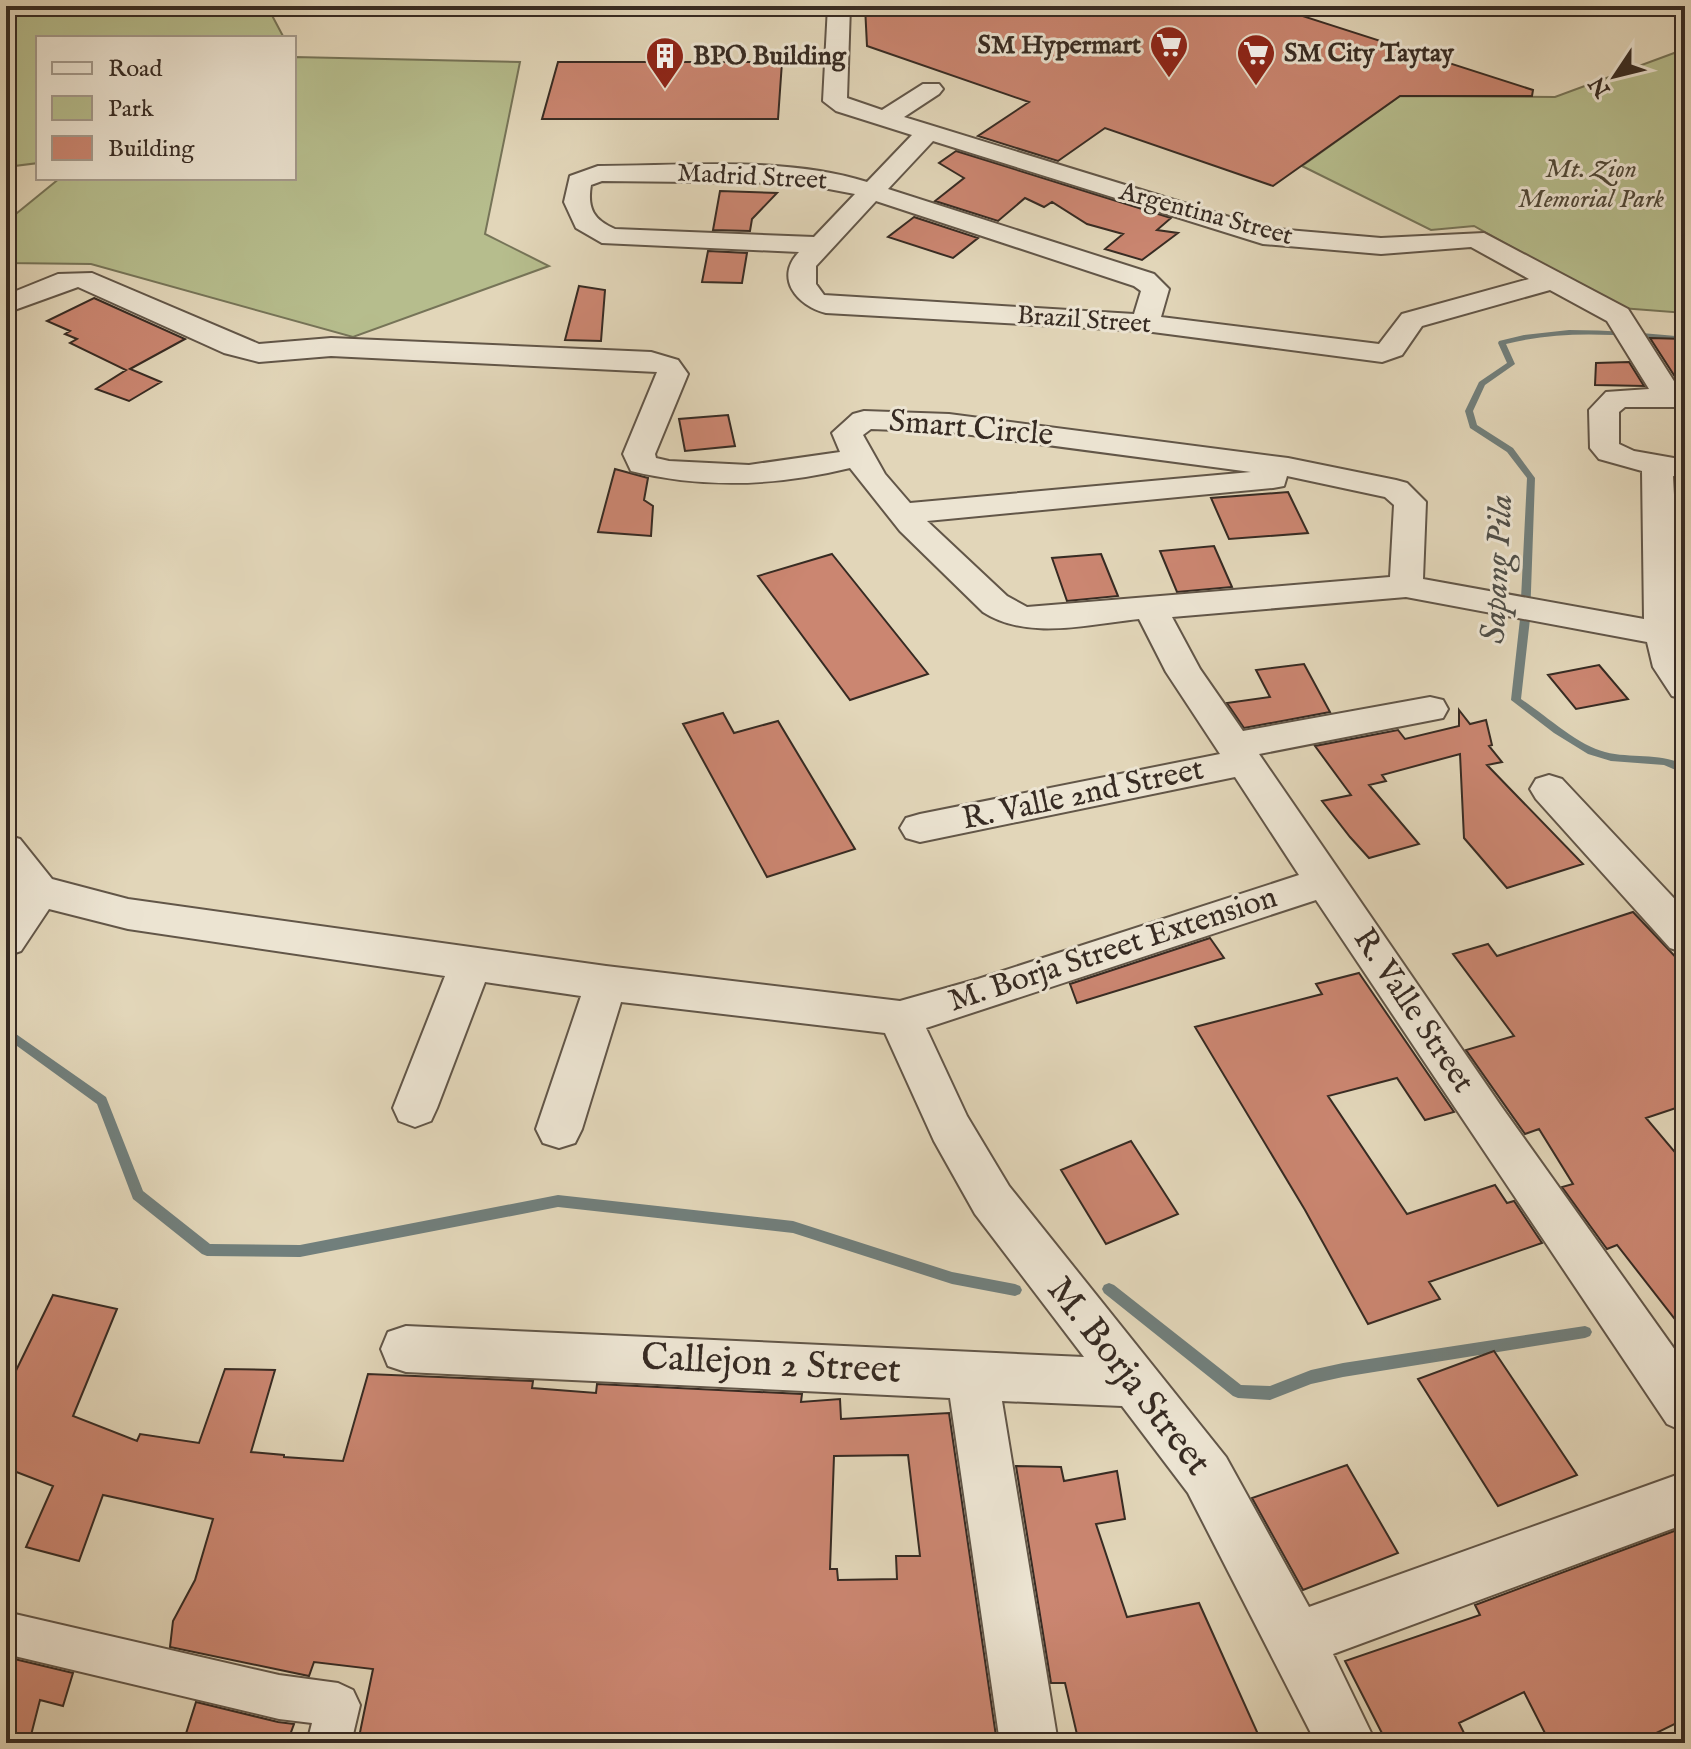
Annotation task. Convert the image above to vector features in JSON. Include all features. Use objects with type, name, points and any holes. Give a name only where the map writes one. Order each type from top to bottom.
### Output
[{"type":"street","name":"Argentina Street","points":[[839,6],[835,101],[884,119],[1263,236],[1381,246],[1475,239],[1618,315],[1676,397]]},
{"type":"street","points":[[884,119],[931,89]]},
{"type":"street","name":"Brazil Street","points":[[928,132],[873,193],[817,245],[803,264],[802,285],[814,301],[826,305],[1145,323],[1382,353],[1392,349],[1404,327],[1412,320],[1555,280]]},
{"type":"street","name":"Madrid Street","points":[[817,245],[611,237],[583,221],[574,203],[579,181],[598,173],[797,175],[836,180],[1144,280],[1155,289],[1145,323]]},
{"type":"street","points":[[6,305],[68,280],[82,279],[234,347],[259,353],[331,347],[651,361],[668,366],[673,374],[639,454],[642,464],[670,472],[771,476],[856,457]]},
{"type":"street","points":[[1676,397],[1617,398],[1604,410],[1606,450],[1624,459],[1671,466],[1673,561],[1662,634],[1671,667],[1685,687]]},
{"type":"street","name":"Smart Circle","points":[[887,419],[949,423],[1288,467],[1396,490],[1408,498],[1406,586],[1043,618],[1009,613],[903,513],[856,457],[849,429],[864,420],[887,419]]},
{"type":"street","points":[[903,513],[1257,483],[1274,479],[1288,467]]},
{"type":"street","points":[[1406,586],[1662,634]]},
{"type":"street","name":"R. Valle Street","points":[[1151,609],[1184,672],[1485,1119],[1685,1407]]},
{"type":"street","name":"R. Valle 2nd Street","points":[[920,828],[1430,709]]},
{"type":"street","points":[[1549,789],[1685,937]]},
{"type":"street","points":[[6,849],[39,891],[128,914],[606,983],[900,1018]]},
{"type":"street","name":"M. Borja Street Extension","points":[[900,1018],[978,996],[1327,881]]},
{"type":"street","points":[[6,940],[39,891]]},
{"type":"street","points":[[415,1108],[471,964]]},
{"type":"street","points":[[559,1129],[606,983]]},
{"type":"street","name":"M. Borja Street","points":[[900,1018],[950,1127],[992,1200],[1207,1475],[1296,1640],[1347,1743]]},
{"type":"street","name":"Callejon 2 Street","points":[[406,1349],[1137,1383]]},
{"type":"street","points":[[972,1374],[1029,1743]]},
{"type":"street","points":[[1296,1640],[1685,1498]]},
{"type":"street","points":[[6,1633],[279,1697],[338,1705],[329,1743]]},
{"type":"green space","points":[[6,6],[267,6],[283,36],[36,36],[36,163],[6,167]]},
{"type":"green space","name":"Mt. Zion Memorial Park","points":[[1685,49],[1685,313],[1621,308],[1474,226],[1431,230],[1302,166],[1400,96],[1555,97]]},
{"type":"green space","points":[[296,57],[520,62],[485,234],[549,266],[353,337],[91,264],[6,263],[6,222],[58,180],[296,180]]},
{"type":"building","name":"SM City Taytay","points":[[865,6],[1288,6],[1293,13],[1533,90],[1532,96],[1400,96],[1273,186],[1105,128],[1058,161],[978,136],[1029,102],[867,46]]},
{"type":"building","name":"BPO Building","points":[[558,62],[782,62],[778,119],[542,119]]},
{"type":"building","points":[[956,151],[1171,218],[1157,230],[1178,233],[1142,260],[1105,249],[1123,234],[1087,224],[1052,202],[1044,207],[1025,198],[998,221],[935,201],[964,178],[939,163]]},
{"type":"building","points":[[720,191],[777,193],[752,219],[750,231],[713,230]]},
{"type":"building","points":[[914,217],[978,238],[953,258],[888,237]]},
{"type":"building","points":[[708,251],[747,253],[742,283],[702,282]]},
{"type":"building","points":[[579,286],[605,290],[601,341],[565,340]]},
{"type":"building","points":[[94,298],[185,339],[130,369],[161,382],[129,401],[96,389],[126,370],[70,343],[77,339],[65,334],[70,331],[47,321]]},
{"type":"building","points":[[1650,338],[1685,339],[1685,386],[1681,386]]},
{"type":"building","points":[[1629,362],[1644,386],[1595,385],[1596,363]]},
{"type":"building","points":[[728,415],[735,446],[685,451],[679,419]]},
{"type":"building","points":[[615,469],[648,478],[644,500],[653,506],[651,536],[598,532]]},
{"type":"building","points":[[1288,492],[1308,533],[1229,539],[1211,498]]},
{"type":"building","points":[[1214,546],[1232,587],[1177,592],[1160,551]]},
{"type":"building","points":[[832,554],[928,674],[850,700],[758,576]]},
{"type":"building","points":[[1101,554],[1118,596],[1067,601],[1052,558]]},
{"type":"building","points":[[1304,664],[1330,712],[1244,728],[1227,703],[1270,697],[1256,670]]},
{"type":"building","points":[[1599,665],[1628,699],[1576,709],[1548,675]]},
{"type":"building","points":[[1459,710],[1470,724],[1486,720],[1492,745],[1489,746],[1502,762],[1487,765],[1583,864],[1507,888],[1464,838],[1460,754],[1382,775],[1386,781],[1369,785],[1419,844],[1369,858],[1350,837],[1322,801],[1351,795],[1315,746],[1398,730],[1405,739],[1459,726]]},
{"type":"building","points":[[723,713],[734,733],[778,721],[855,849],[767,877],[683,724]]},
{"type":"building","points":[[1633,912],[1685,967],[1685,1105],[1646,1118],[1685,1164],[1685,1332],[1617,1245],[1607,1249],[1562,1187],[1573,1184],[1539,1129],[1525,1134],[1466,1050],[1514,1036],[1453,954],[1488,944],[1497,956]]},
{"type":"building","points":[[1210,938],[1224,958],[1077,1003],[1070,984]]},
{"type":"building","points":[[1359,973],[1454,1112],[1425,1120],[1397,1078],[1328,1096],[1407,1214],[1495,1185],[1507,1203],[1514,1201],[1542,1243],[1429,1282],[1440,1299],[1368,1324],[1305,1210],[1195,1027],[1322,994],[1316,984]]},
{"type":"building","points":[[1131,1141],[1178,1214],[1106,1244],[1061,1170]]},
{"type":"building","points":[[53,1295],[117,1309],[73,1416],[137,1441],[140,1434],[199,1443],[225,1369],[275,1370],[251,1452],[343,1461],[368,1374],[533,1381],[532,1388],[596,1393],[597,1384],[802,1394],[801,1402],[840,1399],[841,1419],[949,1413],[997,1743],[358,1742],[373,1669],[314,1662],[309,1676],[170,1647],[173,1621],[195,1580],[213,1519],[103,1495],[79,1561],[26,1547],[53,1486],[6,1468],[6,1391]],"holes":[[[908,1455],[920,1556],[896,1556],[897,1579],[838,1580],[837,1569],[830,1569],[834,1456]]]},
{"type":"building","points":[[1494,1351],[1577,1475],[1498,1506],[1418,1379]]},
{"type":"building","points":[[1347,1465],[1398,1553],[1303,1590],[1252,1498]]},
{"type":"building","points":[[1016,1466],[1061,1467],[1064,1481],[1117,1471],[1125,1519],[1096,1524],[1127,1617],[1199,1603],[1262,1743],[1079,1743],[1065,1683],[1051,1683]]},
{"type":"building","points":[[1685,1527],[1685,1719],[1636,1743],[1550,1743],[1524,1692],[1459,1723],[1469,1743],[1387,1743],[1345,1661],[1480,1615],[1475,1605]]},
{"type":"building","points":[[6,1657],[73,1673],[63,1706],[40,1700],[29,1743],[6,1743]]},
{"type":"building","points":[[196,1702],[294,1724],[287,1743],[183,1743]]},
{"type":"waterway","name":"Sapang Pila","points":[[1685,339],[1569,332],[1502,343],[1511,364],[1482,384],[1469,411],[1473,426],[1510,450],[1531,478],[1525,619],[1516,700],[1600,755],[1654,759],[1685,770]]},
{"type":"waterway","points":[[6,1032],[102,1101],[138,1195],[207,1250],[300,1251],[558,1201],[793,1227],[952,1278],[1015,1290]]},
{"type":"waterway","points":[[1109,1289],[1238,1391],[1270,1393],[1311,1377],[1343,1370],[1585,1332]]},
{"type":"place","name":"SM Hypermart","points":[[1169,79]]},
{"type":"place","name":"SM City Taytay","points":[[1256,87]]},
{"type":"place","name":"BPO Building","points":[[665,90]]}]
